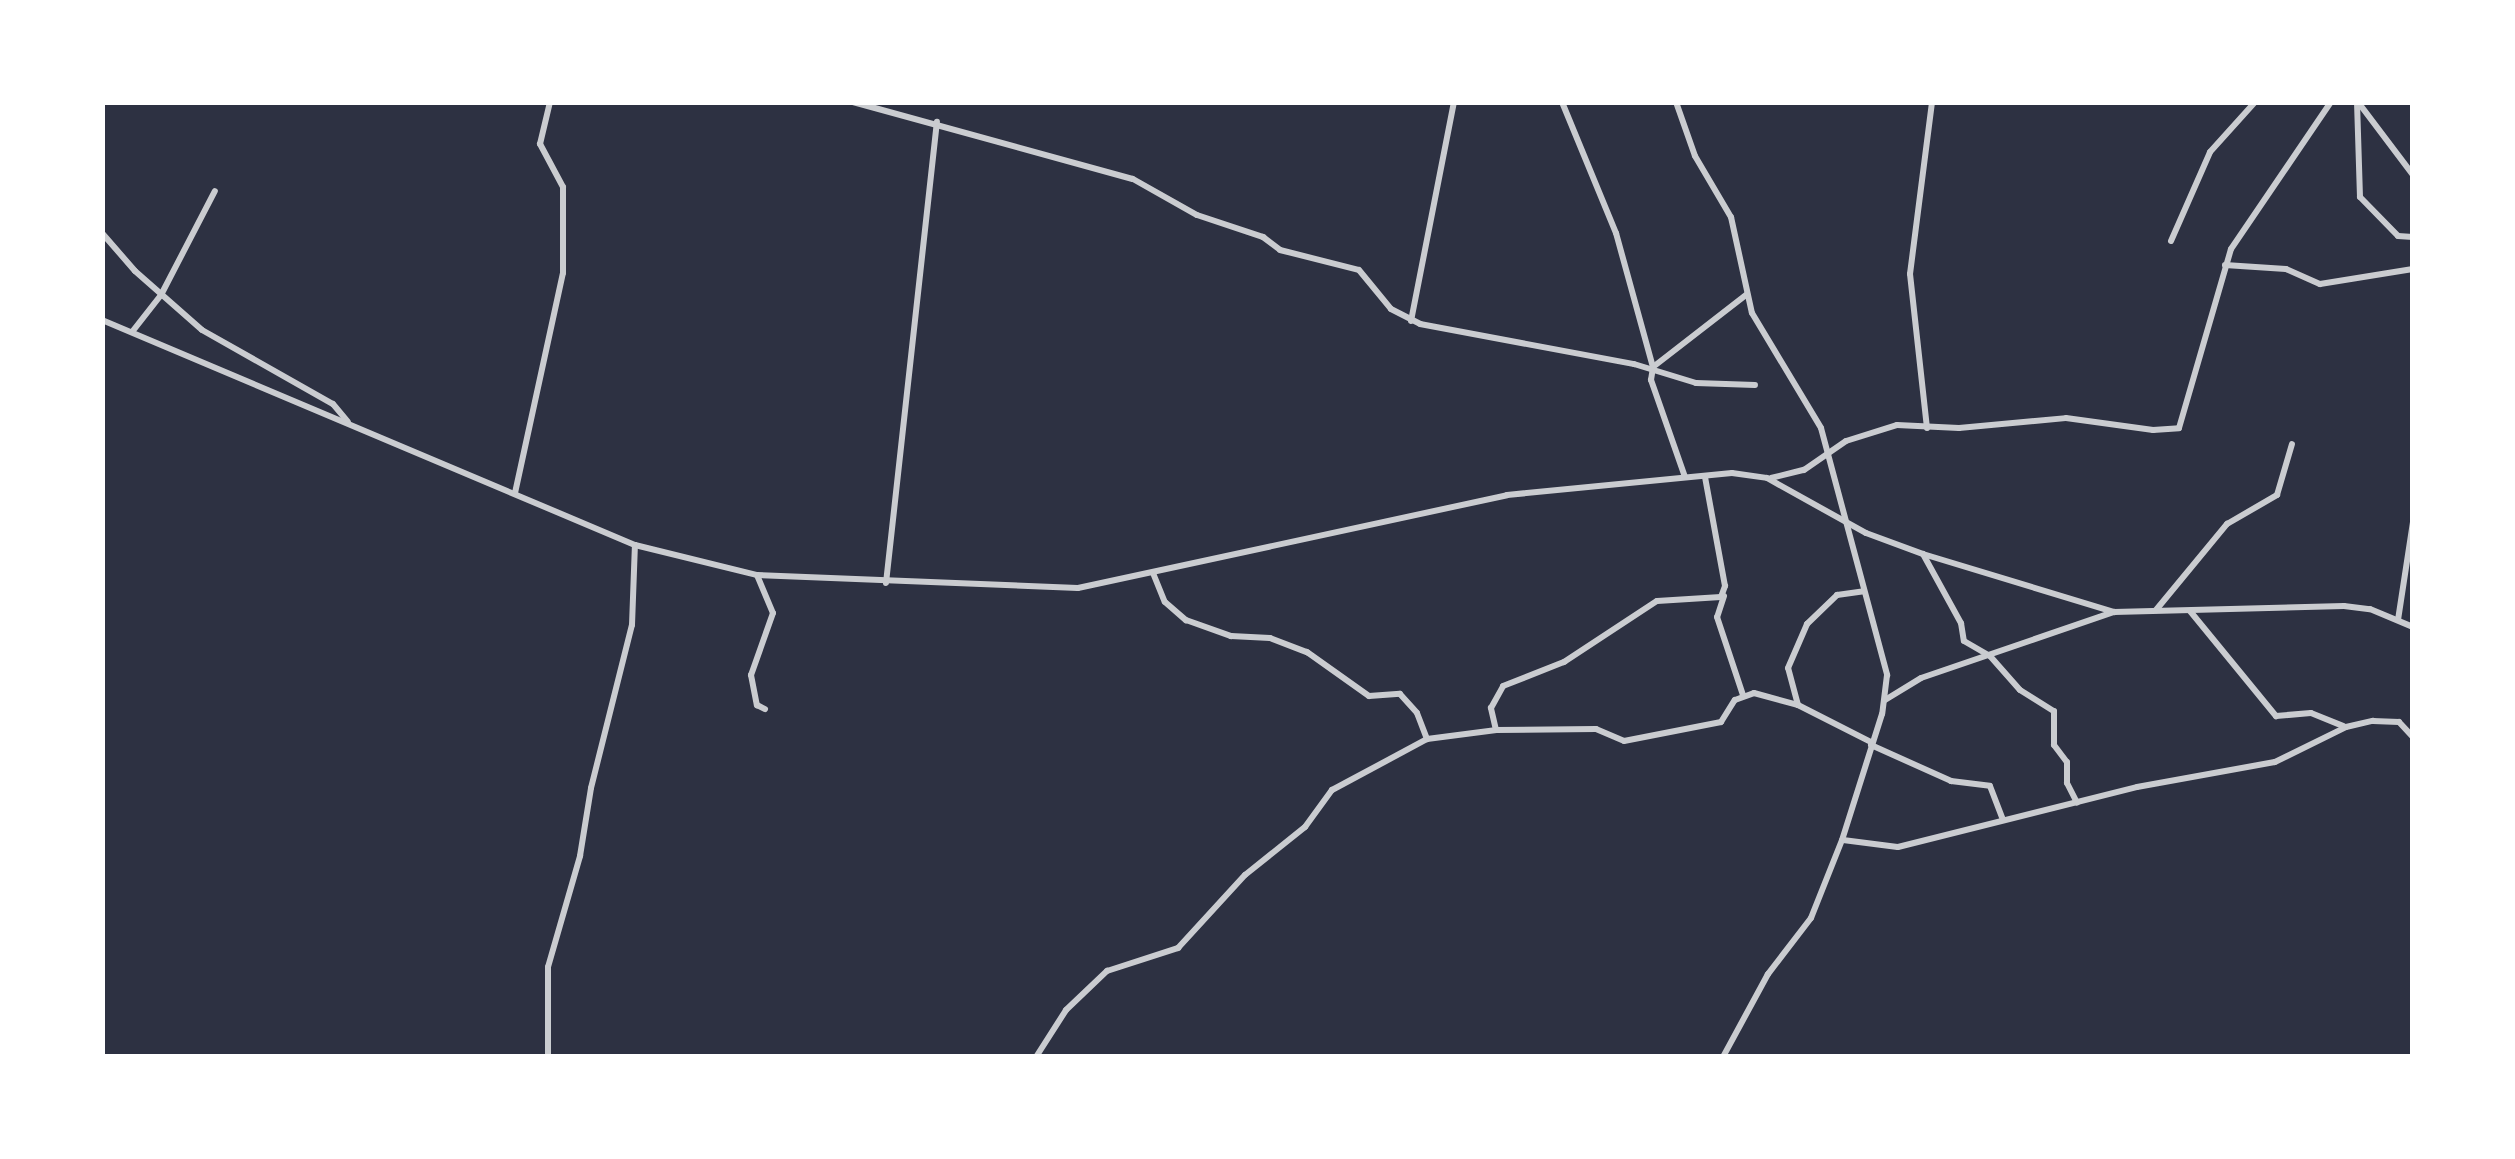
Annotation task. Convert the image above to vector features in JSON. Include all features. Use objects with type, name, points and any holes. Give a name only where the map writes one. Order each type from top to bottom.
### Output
[{"type":"street","points":[[515,493],[563,273],[563,187],[540,144],[550,102]]},
{"type":"street","points":[[853,102],[937,122],[1046,159],[1104,169],[1280,250],[1359,270],[1390,309],[1412,321],[1652,369],[1696,383],[1755,386]]},
{"type":"street","points":[[1412,321],[1454,102]]},
{"type":"street","points":[[1562,102],[1616,233],[1685,477]]},
{"type":"street","points":[[1676,102],[1695,156],[1731,217],[1747,294],[1762,333],[1811,406],[1829,453],[1842,520],[1887,674],[1885,700],[1842,840],[1810,918],[1768,974],[1723,1057]]},
{"type":"street","points":[[1927,428],[1910,274],[1932,102]]},
{"type":"street","points":[[2171,241],[2210,152],[2255,102]]},
{"type":"street","points":[[102,320],[635,545],[757,575],[1050,590],[1154,573],[1507,496],[1732,473],[1767,478],[1804,470],[1878,430],[2043,418],[2153,430],[2179,428],[2225,265],[2331,102]]},
{"type":"street","points":[[2357,102],[2413,175]]},
{"type":"street","points":[[2357,102],[2360,196],[2398,236],[2413,236]]},
{"type":"street","points":[[886,583],[937,122]]},
{"type":"street","points":[[131,333],[161,295],[215,191]]},
{"type":"street","points":[[102,233],[202,330],[333,404],[349,423]]},
{"type":"street","points":[[2225,265],[2286,269],[2320,284],[2413,269]]},
{"type":"street","points":[[1652,369],[1747,294]]},
{"type":"street","points":[[2156,610],[2227,524],[2277,495],[2292,444]]},
{"type":"street","points":[[1705,477],[1724,592],[1717,616],[1743,694]]},
{"type":"street","points":[[1767,478],[1842,520],[1923,554],[2114,612]]},
{"type":"street","points":[[2398,620],[2413,522]]},
{"type":"street","points":[[548,1057],[548,967],[580,856],[591,788],[632,625],[635,545]]},
{"type":"street","points":[[1923,554],[1958,618],[1964,641],[1990,656],[2020,690],[2054,711],[2054,745],[2067,762],[2067,783],[2077,803]]},
{"type":"street","points":[[1154,573],[1165,602],[1186,620],[1231,636],[1270,638],[1307,652],[1370,696],[1400,694],[1417,713],[1427,739]]},
{"type":"street","points":[[757,575],[773,613],[751,675],[757,705],[765,709]]},
{"type":"street","points":[[1798,705],[1788,668],[1808,624],[1837,595],[1864,591]]},
{"type":"street","points":[[1496,730],[1492,708],[1503,686],[1564,662],[1657,601],[1715,600],[1724,592]]},
{"type":"street","points":[[1885,700],[1921,678],[2114,612],[2344,606],[2413,627]]},
{"type":"street","points":[[2187,609],[2276,716],[2311,712],[2345,727]]},
{"type":"street","points":[[1743,694],[1798,705],[1951,781],[1990,786],[2004,822]]},
{"type":"street","points":[[1036,1057],[1066,1010],[1107,971],[1178,948],[1245,875],[1305,827],[1332,790],[1427,739],[1496,730],[1596,729],[1624,741],[1721,722],[1743,694]]},
{"type":"street","points":[[1842,840],[1898,848],[2077,803],[2275,762],[2345,727],[2398,722],[2413,736]]}]
